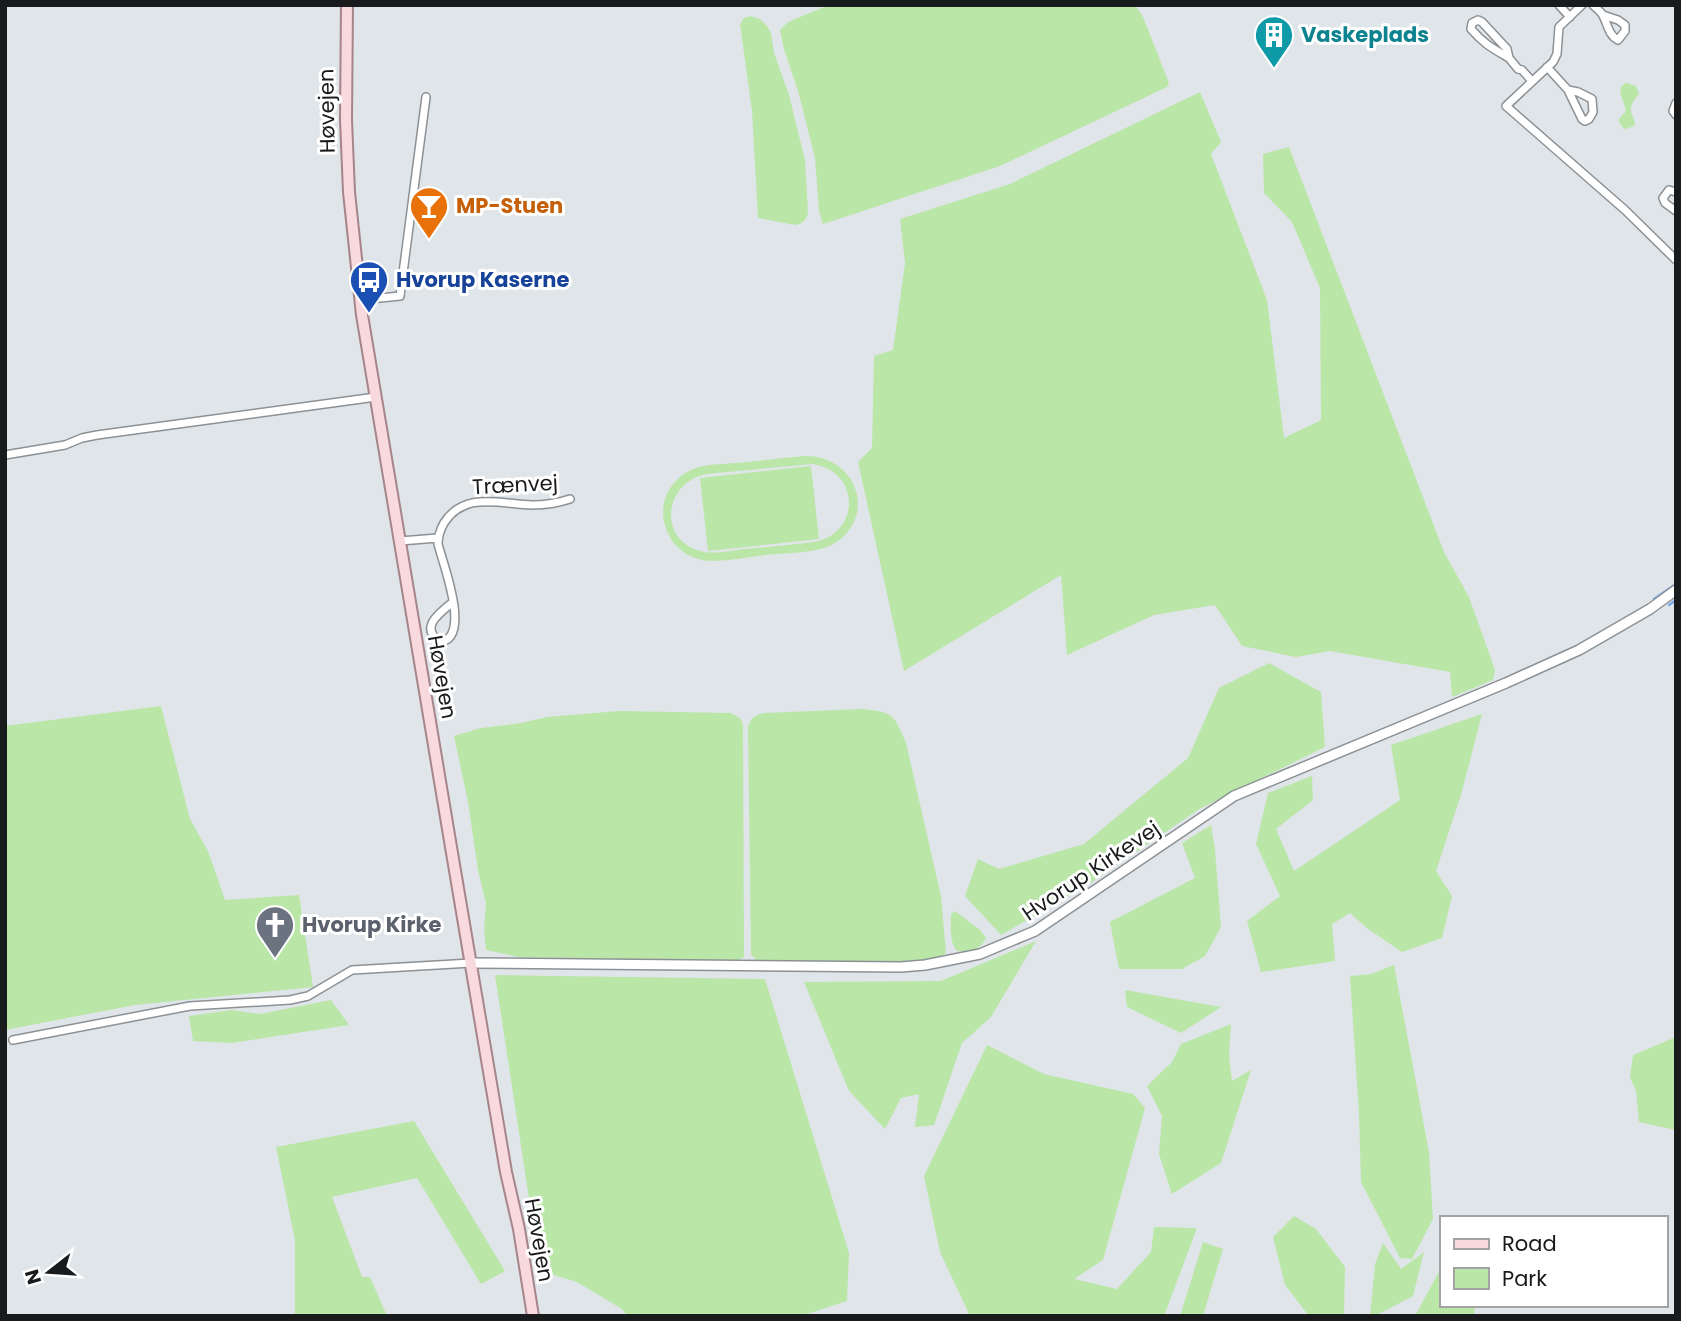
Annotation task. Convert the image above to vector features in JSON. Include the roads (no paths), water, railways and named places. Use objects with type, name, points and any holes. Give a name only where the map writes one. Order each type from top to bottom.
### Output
[{"type":"main road","name":"Høvejen","points":[[347,5],[346,120],[349,192],[360,300],[506,1172],[519,1229],[533,1316]]},
{"type":"main road","name":"Høvejen","points":[[506,1172],[526,1316]]},
{"type":"street","points":[[1559,5],[1570,17]]},
{"type":"street","points":[[1582,5],[1559,27],[1556,57],[1506,106],[1615,201],[1676,260]]},
{"type":"street","points":[[1593,5],[1603,15]]},
{"type":"street","points":[[1508,58],[1507,49],[1482,22],[1478,20],[1472,23],[1472,31],[1532,80]]},
{"type":"street","points":[[1547,67],[1568,90],[1582,119],[1589,120],[1593,112],[1591,99],[1568,90]]},
{"type":"street","points":[[360,300],[400,296],[426,97]]},
{"type":"street","points":[[1676,103],[1673,111],[1676,116]]},
{"type":"street","points":[[1676,192],[1669,190],[1663,198],[1665,203],[1676,211]]},
{"type":"street","points":[[5,454],[65,445],[97,435],[376,397]]},
{"type":"street","name":"Trænvej","points":[[438,538],[449,516],[469,503],[482,501],[533,505],[570,499]]},
{"type":"street","points":[[400,541],[438,538],[438,544],[453,602],[456,618],[451,637],[440,642],[435,638],[432,620],[453,602]]},
{"type":"street","name":"Hvorup Kirkevej","points":[[471,963],[901,967],[979,954],[1044,926],[1234,796],[1506,683],[1578,650],[1650,610],[1676,590]]},
{"type":"street","points":[[13,1040],[190,1006],[290,1000],[308,996],[352,970],[471,963]]},
{"type":"waterway","points":[[1654,599],[1676,584]]},
{"type":"waterway","points":[[1669,605],[1676,600]]},
{"type":"place","name":"Vaskeplads","points":[[1274,69]]},
{"type":"place","name":"MP-Stuen","points":[[429,240]]},
{"type":"place","name":"Hvorup Kaserne","points":[[369,314]]},
{"type":"place","name":"Hvorup Kirke","points":[[275,959]]}]
